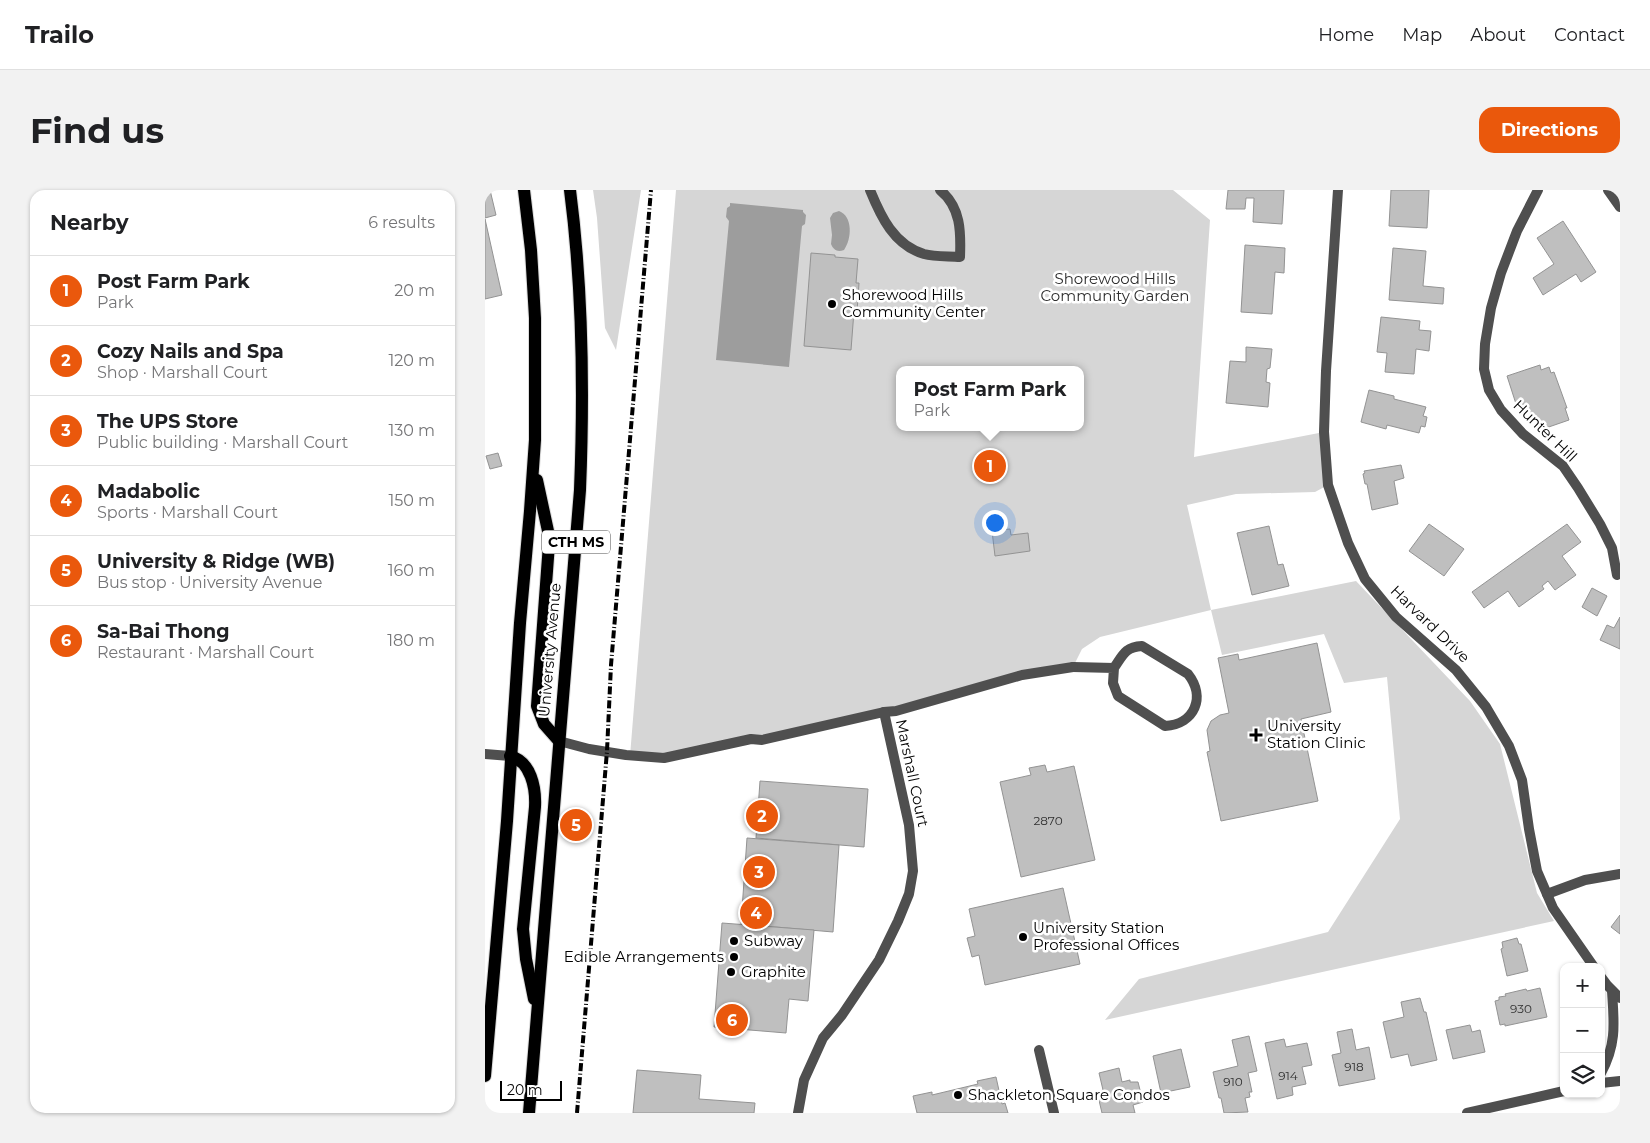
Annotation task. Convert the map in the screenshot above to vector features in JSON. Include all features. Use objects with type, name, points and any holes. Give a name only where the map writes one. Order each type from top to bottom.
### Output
[{"type":"main road","name":"University Avenue","points":[[485,1076],[507,821],[520,623],[534,468],[536,406],[535,327],[531,250],[524,190]]},
{"type":"main road","name":"University Avenue","points":[[529,1113],[580,490],[582,343],[577,266],[569,190]]},
{"type":"main road","points":[[534,468],[549,544],[537,706],[544,724],[559,741]]},
{"type":"main road","points":[[510,756],[518,759],[523,764],[530,775],[535,793],[523,929],[537,1016]]},
{"type":"street","points":[[870,190],[879,213],[898,240],[911,249],[926,254],[960,257],[957,213],[949,198],[940,190]]},
{"type":"street","name":"Harvard Drive","points":[[1338,190],[1325,380],[1324,432],[1328,485],[1348,543],[1365,578],[1397,617],[1456,670],[1487,707],[1509,746],[1522,780],[1537,872],[1553,908],[1591,963]]},
{"type":"street","name":"Hunter Hill","points":[[1537,190],[1517,231],[1501,273],[1485,344],[1484,369],[1489,390],[1501,410],[1523,434],[1563,466],[1578,488],[1612,548],[1617,575]]},
{"type":"street","points":[[1608,190],[1620,207]]},
{"type":"street","points":[[1135,646],[1142,646],[1188,674],[1196,689],[1195,706],[1187,718],[1173,725],[1165,726],[1118,696],[1113,683],[1115,668],[1127,650],[1135,646]]},
{"type":"street","points":[[884,712],[896,711],[1022,675],[1073,667],[1115,668]]},
{"type":"street","name":"Marshall Court","points":[[559,741],[589,749],[626,755],[664,758],[751,739],[761,740],[884,712],[909,825],[913,871],[909,894],[879,960],[842,1015],[823,1038],[803,1080],[798,1113]]},
{"type":"street","points":[[485,754],[510,756]]},
{"type":"street","points":[[1547,894],[1585,880],[1620,874]]},
{"type":"street","points":[[1605,982],[1620,998]]},
{"type":"street","points":[[1605,1064],[1611,1051],[1614,1035],[1612,990]]},
{"type":"street","points":[[1039,1050],[1053,1113]]},
{"type":"street","points":[[1605,1083],[1620,1081]]},
{"type":"street","points":[[1467,1113],[1560,1092]]},
{"type":"green space","points":[[593,190],[641,190],[616,350],[605,328],[597,218]]},
{"type":"green space","name":"Shorewood Hills Community Garden","points":[[676,190],[1173,190],[1210,220],[1194,457],[1324,432],[1328,485],[1315,492],[1236,494],[1187,505],[1211,610],[1100,637],[1082,649],[1073,667],[896,711],[664,758],[630,756]]},
{"type":"green space","points":[[1356,581],[1470,701],[1500,744],[1537,893],[1554,921],[1105,1020],[1139,979],[1328,932],[1400,819],[1387,677],[1344,683],[1324,634],[1222,655],[1211,610]]},
{"type":"shaded area","points":[[730,203],[803,210],[806,215],[805,224],[802,226],[789,367],[716,360],[729,221],[726,217],[727,208],[730,206]]},
{"type":"shaded area","points":[[839,211],[847,218],[850,228],[847,245],[844,250],[840,251],[835,250],[831,244],[830,218],[833,213]]},
{"type":"building","points":[[485,190],[490,190],[496,215],[485,218]]},
{"type":"building","points":[[1228,190],[1284,190],[1282,224],[1253,222],[1254,198],[1246,198],[1245,209],[1226,209]]},
{"type":"building","points":[[1391,190],[1429,190],[1427,228],[1389,226]]},
{"type":"building","points":[[485,219],[502,295],[485,299]]},
{"type":"building","points":[[1563,221],[1596,272],[1581,282],[1576,274],[1543,295],[1533,278],[1554,264],[1537,238]]},
{"type":"building","points":[[1245,245],[1285,248],[1284,273],[1275,272],[1272,314],[1241,312]]},
{"type":"building","points":[[1393,248],[1426,251],[1423,286],[1444,288],[1443,304],[1389,300]]},
{"type":"building","name":"Shorewood Hills Community Center","points":[[811,253],[858,259],[856,283],[859,283],[857,311],[854,311],[851,350],[804,346]]},
{"type":"building","points":[[1381,317],[1420,321],[1419,330],[1431,331],[1429,351],[1416,349],[1414,374],[1385,372],[1387,353],[1377,352]]},
{"type":"building","points":[[1246,347],[1272,349],[1266,382],[1270,383],[1268,407],[1226,403],[1230,361],[1246,362]]},
{"type":"building","points":[[1540,365],[1541,370],[1549,367],[1551,373],[1554,372],[1567,408],[1565,408],[1569,420],[1540,430],[1537,418],[1530,420],[1524,404],[1517,407],[1507,376]]},
{"type":"building","points":[[1369,390],[1426,407],[1423,416],[1427,417],[1425,427],[1421,426],[1419,433],[1387,425],[1386,429],[1361,422]]},
{"type":"building","points":[[498,453],[502,466],[490,469],[486,456]]},
{"type":"building","points":[[1401,465],[1404,478],[1394,481],[1398,504],[1372,510],[1367,484],[1365,484],[1364,471]]},
{"type":"building","points":[[1429,524],[1464,549],[1444,576],[1409,551]]},
{"type":"building","points":[[1567,524],[1581,542],[1562,556],[1576,575],[1555,590],[1548,581],[1542,586],[1544,589],[1519,607],[1508,591],[1484,608],[1472,592]]},
{"type":"building","points":[[1269,526],[1278,565],[1283,564],[1289,586],[1252,595],[1237,533]]},
{"type":"building","points":[[1010,529],[1011,535],[1028,533],[1030,551],[995,556],[992,531]]},
{"type":"building","points":[[1592,588],[1607,596],[1597,616],[1582,607]]},
{"type":"building","points":[[1620,617],[1620,649],[1600,640],[1607,625],[1614,628]]},
{"type":"building","name":"University Station Clinic","points":[[1317,643],[1331,712],[1301,719],[1318,801],[1221,821],[1207,752],[1210,751],[1207,730],[1211,721],[1220,715],[1229,713],[1218,658],[1238,654],[1239,660]]},
{"type":"building","name":"University Station Professional Offices","points":[[1045,765],[1047,772],[1074,766],[1095,860],[1021,877],[1000,782],[1031,775],[1029,768]]},
{"type":"building","points":[[760,781],[868,789],[864,847],[756,838]]},
{"type":"building","points":[[747,838],[839,845],[833,932],[741,924]]},
{"type":"building","name":"University Station Professional Offices","points":[[1063,888],[1080,964],[985,985],[979,955],[972,957],[967,938],[975,936],[969,909]]},
{"type":"building","points":[[1620,915],[1620,934],[1611,927]]},
{"type":"building","points":[[722,923],[814,930],[808,1001],[789,999],[786,1033],[714,1027]]},
{"type":"building","points":[[1517,938],[1519,944],[1521,944],[1528,971],[1507,976],[1501,949],[1503,948],[1502,942]]},
{"type":"building","points":[[1540,988],[1547,1017],[1505,1026],[1505,1024],[1500,1025],[1495,1001],[1499,1000],[1499,997],[1526,989],[1527,991]]},
{"type":"building","points":[[1420,998],[1424,1012],[1426,1012],[1437,1060],[1411,1066],[1408,1054],[1391,1058],[1383,1022],[1404,1017],[1401,1002]]},
{"type":"building","points":[[1470,1025],[1472,1032],[1480,1030],[1485,1052],[1453,1059],[1446,1030]]},
{"type":"building","points":[[1352,1029],[1356,1050],[1369,1047],[1375,1079],[1339,1086],[1332,1055],[1341,1053],[1337,1032]]},
{"type":"building","points":[[1249,1036],[1257,1071],[1248,1073],[1252,1092],[1249,1092],[1250,1097],[1245,1098],[1248,1112],[1224,1113],[1213,1072],[1238,1066],[1232,1040]]},
{"type":"building","points":[[1284,1039],[1286,1047],[1307,1043],[1312,1065],[1302,1067],[1306,1084],[1292,1087],[1293,1095],[1277,1099],[1265,1043]]},
{"type":"building","points":[[1181,1049],[1190,1087],[1161,1093],[1153,1056]]},
{"type":"building","points":[[1119,1068],[1122,1082],[1130,1080],[1130,1082],[1138,1082],[1143,1102],[1133,1105],[1135,1113],[1102,1113],[1097,1092],[1103,1090],[1099,1073]]},
{"type":"building","points":[[637,1070],[701,1075],[699,1099],[755,1103],[754,1113],[633,1113]]},
{"type":"building","name":"Shackleton Square Condos","points":[[996,1077],[1002,1104],[1005,1103],[1008,1113],[917,1113],[913,1096],[932,1092],[932,1095],[978,1084],[977,1081]]},
{"type":"railway","points":[[577,1113],[607,751],[611,665],[651,190]]},
{"type":"place","name":"Shorewood Hills Community Center","points":[[832,304]]},
{"type":"place","name":"Post Farm Park","points":[[990,466]]},
{"type":"place","name":"University Station Clinic","points":[[1256,735]]},
{"type":"place","name":"Cozy Nails and Spa","points":[[762,816]]},
{"type":"place","name":"University & Ridge (WB)","points":[[576,825]]},
{"type":"place","name":"The UPS Store","points":[[759,872]]},
{"type":"place","name":"Madabolic","points":[[756,913]]},
{"type":"place","name":"University Station Professional Offices","points":[[1023,937]]},
{"type":"place","name":"Subway","points":[[734,941]]},
{"type":"place","name":"Edible Arrangements","points":[[734,957]]},
{"type":"place","name":"Graphite","points":[[731,972]]},
{"type":"place","name":"Sa-Bai Thong","points":[[732,1020]]},
{"type":"place","name":"Shackleton Square Condos","points":[[958,1095]]}]
